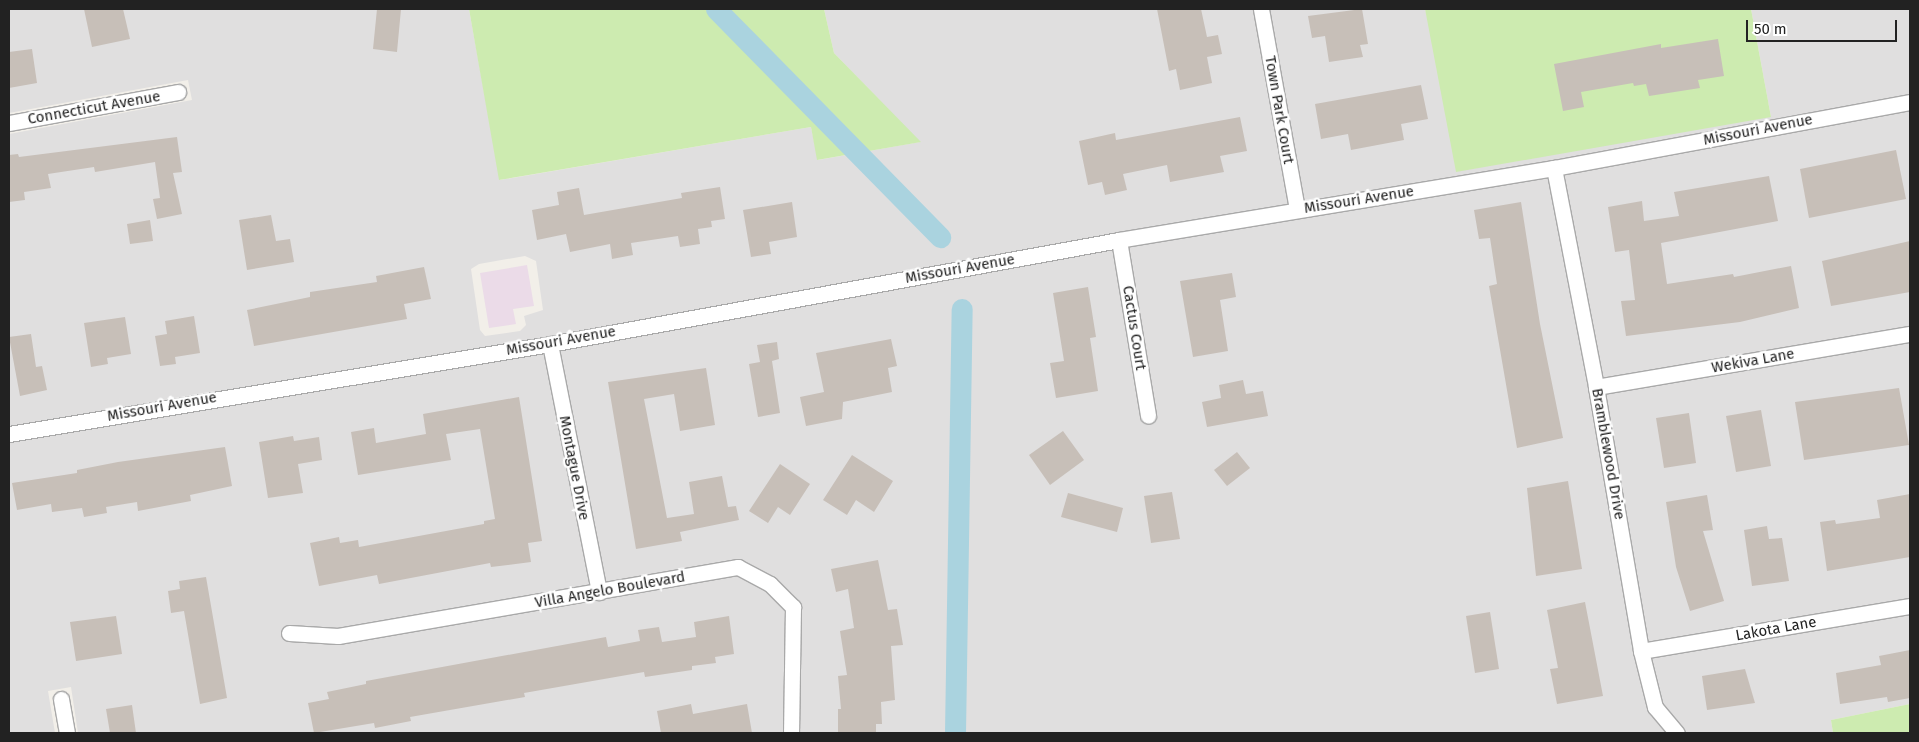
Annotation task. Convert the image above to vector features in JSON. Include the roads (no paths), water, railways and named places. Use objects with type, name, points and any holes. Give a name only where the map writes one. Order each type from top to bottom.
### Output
[{"type":"street","name":"Town Park Court","points":[[1261,9],[1297,210]]},
{"type":"street","name":"Connecticut Avenue","points":[[9,123],[178,92]]},
{"type":"street","name":"Missouri Avenue","points":[[9,434],[550,344],[1119,240],[1554,168],[1910,102]]},
{"type":"street","name":"Bramblewood Drive","points":[[1554,168],[1596,387],[1641,652],[1655,707],[1677,733]]},
{"type":"street","name":"Cactus Court","points":[[1119,240],[1148,416]]},
{"type":"street","name":"Wekiva Lane","points":[[1596,387],[1910,334]]},
{"type":"street","name":"Montague Drive","points":[[550,344],[599,592]]},
{"type":"street","name":"Villa Angelo Boulevard","points":[[289,633],[338,636],[738,567],[770,584],[793,607],[791,733]]},
{"type":"street","name":"Lakota Lane","points":[[1641,652],[1910,606]]},
{"type":"street","points":[[61,699],[67,733]]},
{"type":"waterway","points":[[716,9],[940,237]]},
{"type":"waterway","points":[[955,733],[962,309]]}]
